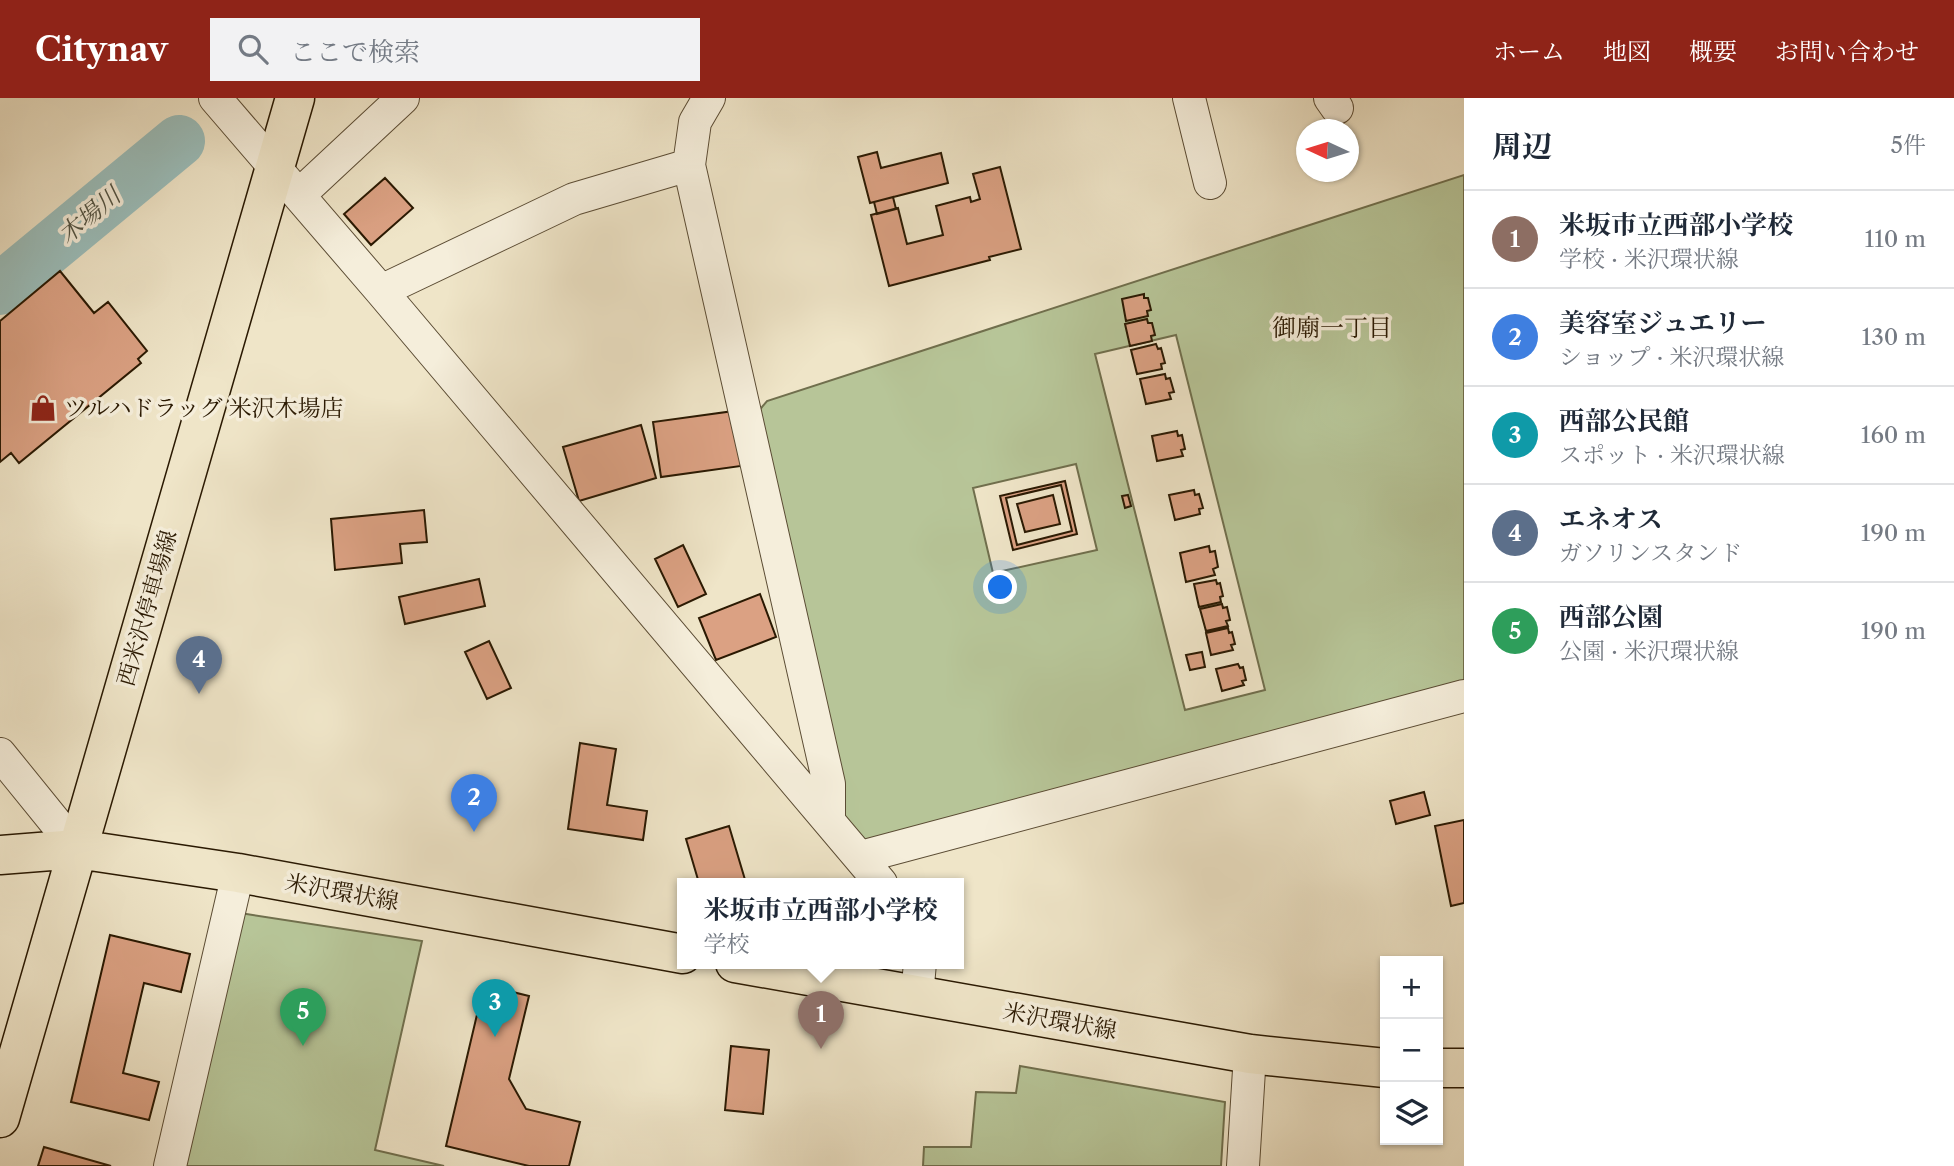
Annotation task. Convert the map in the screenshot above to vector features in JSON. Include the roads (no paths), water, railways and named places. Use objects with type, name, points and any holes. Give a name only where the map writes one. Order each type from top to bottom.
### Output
[{"type":"main road","name":"西米沢停車場線","points":[[0,1118],[76,849],[287,182],[295,98]]},
{"type":"main road","name":"米沢環状線","points":[[0,855],[76,849],[238,873],[677,953]]},
{"type":"main road","name":"米沢環状線","points":[[800,969],[918,980],[1251,1054],[1380,1067]]},
{"type":"main road","points":[[1443,1069],[1464,1068]]},
{"type":"street","points":[[215,98],[877,878]]},
{"type":"street","points":[[287,182],[402,98]]},
{"type":"street","points":[[709,98],[695,122],[689,165],[829,784],[830,820]]},
{"type":"street","points":[[1189,98],[1210,183]]},
{"type":"street","points":[[381,291],[574,199],[689,165]]},
{"type":"street","points":[[861,858],[1464,696]]},
{"type":"street","points":[[0,754],[76,849]]},
{"type":"street","points":[[170,1166],[238,873]]},
{"type":"street","points":[[1243,1166],[1251,1054]]},
{"type":"waterway","name":"木場川","points":[[0,289],[179,141]]},
{"type":"place","name":"ツルハドラッグ 米沢木場店","points":[[43,408]]},
{"type":"place","name":"エネオス","points":[[199,694]]},
{"type":"place","name":"美容室ジュエリー","points":[[474,832]]},
{"type":"place","name":"西部公民館","points":[[495,1037]]},
{"type":"place","name":"西部公園","points":[[303,1046]]},
{"type":"place","name":"米坂市立西部小学校","points":[[821,1049]]},
{"type":"district","name":"御廟一丁目","points":[[1332,327]]}]
